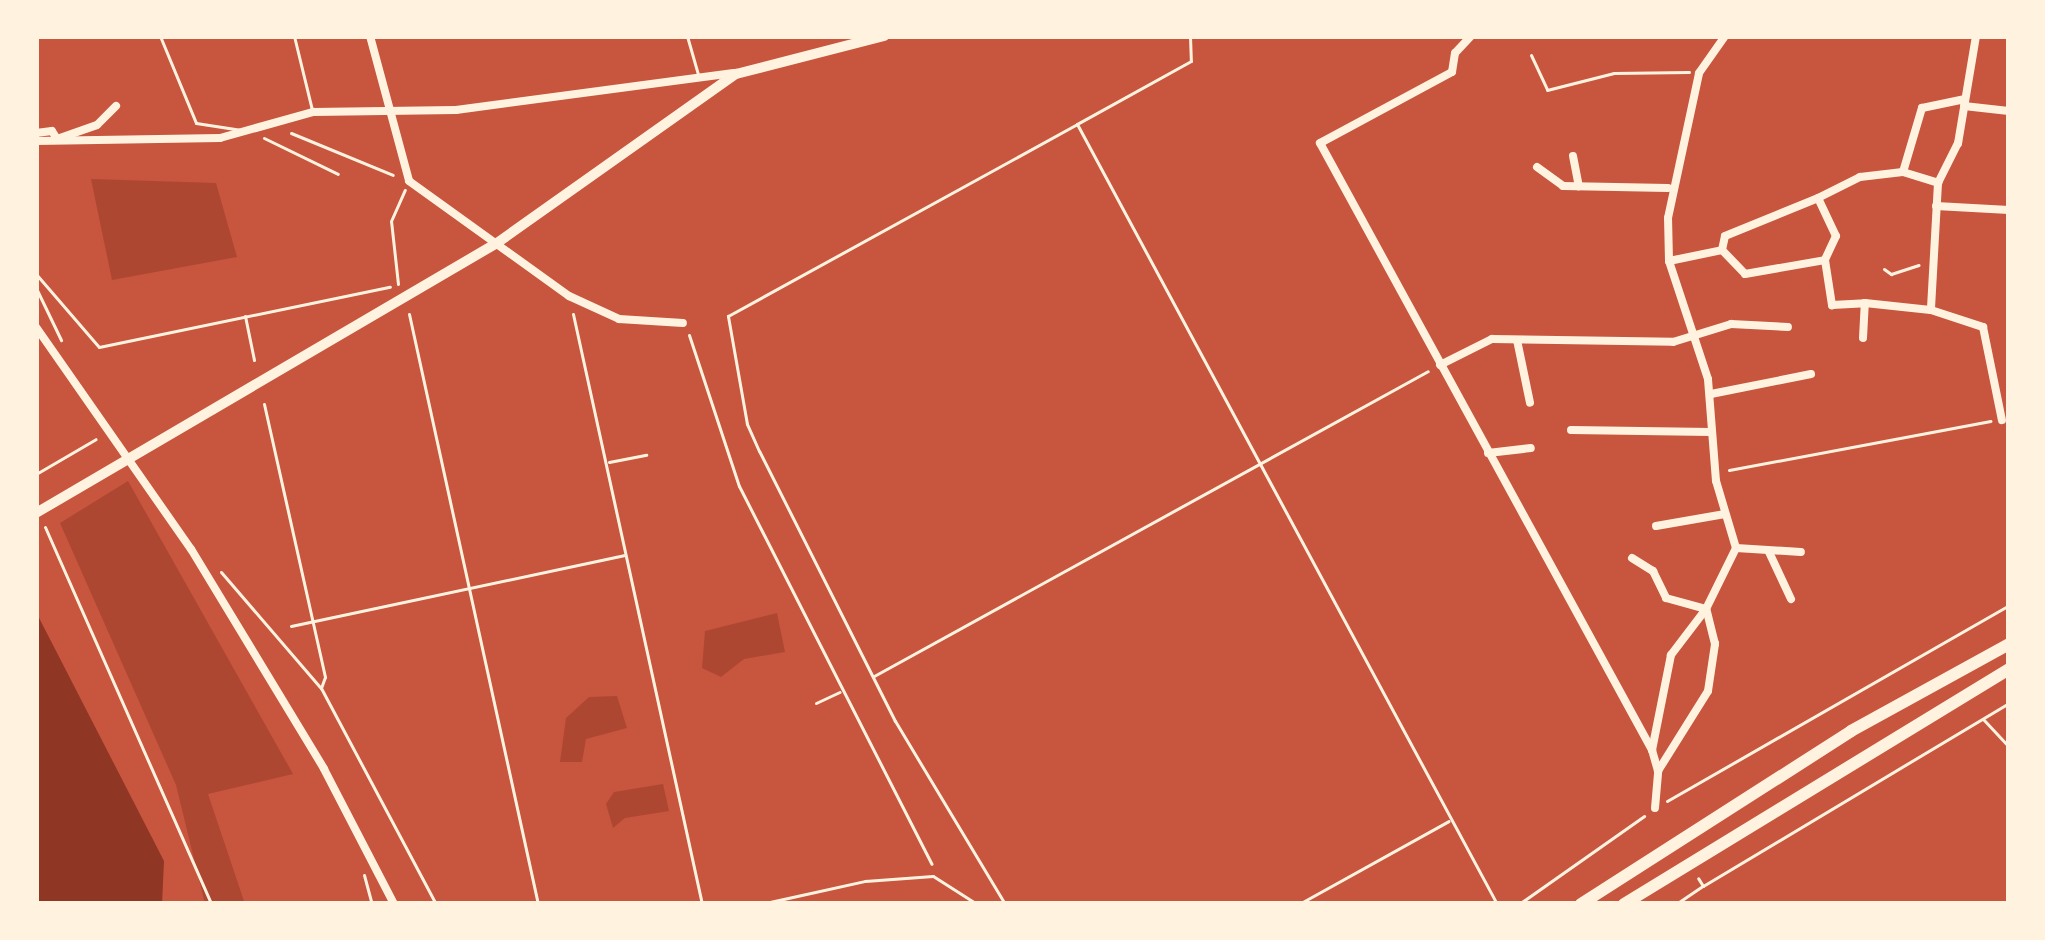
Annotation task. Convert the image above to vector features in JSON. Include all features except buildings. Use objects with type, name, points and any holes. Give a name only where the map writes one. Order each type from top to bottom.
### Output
[{"type":"highway","points":[[1581,904],[1851,731],[2009,644]]},
{"type":"highway","points":[[1624,904],[2009,669]]},
{"type":"main road","points":[[36,512],[399,295],[497,243],[736,74],[884,36]]},
{"type":"street","points":[[370,36],[410,182],[569,296],[619,319],[682,323]]},
{"type":"street","points":[[1471,36],[1455,53],[1452,72],[1320,143],[1652,750],[1658,771],[1654,808]]},
{"type":"street","points":[[1652,750],[1671,655],[1706,609],[1736,548],[1715,472],[1711,394],[1670,261],[1668,188],[1699,74],[1725,36]]},
{"type":"street","points":[[1931,310],[1938,183],[1958,143],[1976,36]]},
{"type":"street","points":[[36,137],[245,132],[313,112],[542,102],[698,74],[736,74]]},
{"type":"street","points":[[1903,172],[1922,108],[1965,103],[2009,111]]},
{"type":"street","points":[[57,139],[97,125],[116,106]]},
{"type":"street","points":[[1573,156],[1579,186]]},
{"type":"street","points":[[1538,167],[1563,186],[1668,188]]},
{"type":"street","points":[[1825,260],[1744,274],[1723,250],[1725,236],[1859,177],[1903,172],[1938,183]]},
{"type":"street","points":[[1818,198],[1835,236],[1825,260],[1832,305],[1865,303],[1931,310],[1983,327],[2002,420]]},
{"type":"street","points":[[1936,206],[2009,210]]},
{"type":"street","points":[[1670,261],[1723,250]]},
{"type":"street","points":[[1864,338],[1865,303]]},
{"type":"street","points":[[1440,365],[1492,339],[1691,338],[1731,324],[1788,327]]},
{"type":"street","points":[[36,327],[113,429],[127,460],[324,769],[394,904]]},
{"type":"street","points":[[1517,340],[1530,403]]},
{"type":"street","points":[[1711,394],[1811,374]]},
{"type":"street","points":[[1571,430],[1711,432]]},
{"type":"street","points":[[1488,453],[1531,448]]},
{"type":"street","points":[[1656,526],[1725,514]]},
{"type":"street","points":[[1736,548],[1801,552]]},
{"type":"street","points":[[1769,552],[1791,599]]},
{"type":"street","points":[[1632,558],[1653,571],[1666,598],[1706,609]]},
{"type":"street","points":[[1658,771],[1708,691],[1715,644],[1706,609]]},
{"type":"lane","points":[[160,36],[196,123],[245,132]]},
{"type":"lane","points":[[294,36],[313,112]]},
{"type":"lane","points":[[687,36],[698,74]]},
{"type":"lane","points":[[760,904],[865,881],[932,876],[977,904]]},
{"type":"path","points":[[1005,904],[873,677],[747,424],[728,316],[1191,61],[1190,36]]},
{"type":"path","points":[[1531,56],[1547,90],[1614,73],[1699,74]]},
{"type":"path","points":[[270,121],[410,182],[391,221],[399,295],[538,904]]},
{"type":"path","points":[[1077,124],[1497,904]]},
{"type":"path","points":[[245,132],[338,174]]},
{"type":"path","points":[[1884,269],[1891,274],[1932,265]]},
{"type":"path","points":[[36,274],[99,346],[388,286],[399,295]]},
{"type":"path","points":[[569,296],[702,904]]},
{"type":"path","points":[[245,316],[254,360]]},
{"type":"path","points":[[682,323],[739,486],[842,692],[932,855],[932,876]]},
{"type":"path","points":[[873,677],[1440,365]]},
{"type":"path","points":[[264,404],[314,621],[321,688]]},
{"type":"path","points":[[1715,472],[2002,420]]},
{"type":"path","points":[[36,474],[113,429]]},
{"type":"path","points":[[607,462],[646,455]]},
{"type":"path","points":[[45,526],[211,904]]},
{"type":"path","points":[[291,626],[627,555]]},
{"type":"path","points":[[218,569],[321,688],[436,904]]},
{"type":"path","points":[[1519,904],[1654,808],[2009,605]]},
{"type":"path","points":[[816,703],[842,692]]},
{"type":"path","points":[[1676,904],[2009,703]]},
{"type":"path","points":[[1982,717],[2009,747]]},
{"type":"path","points":[[1299,904],[1451,820]]},
{"type":"path","points":[[1696,876],[1703,886]]},
{"type":"shaded area","points":[[91,179],[216,183],[237,257],[112,280]]},
{"type":"shaded area","points":[[128,481],[293,774],[208,794],[245,904],[205,904],[176,785],[60,523]]},
{"type":"shaded area","points":[[36,612],[164,861],[162,904],[36,904]]},
{"type":"shaded area","points":[[777,613],[785,652],[744,659],[721,677],[702,668],[705,631]]},
{"type":"shaded area","points":[[617,696],[627,728],[586,739],[582,762],[560,762],[566,718],[589,697]]},
{"type":"shaded area","points":[[663,784],[669,811],[625,818],[613,828],[606,804],[614,792]]}]
